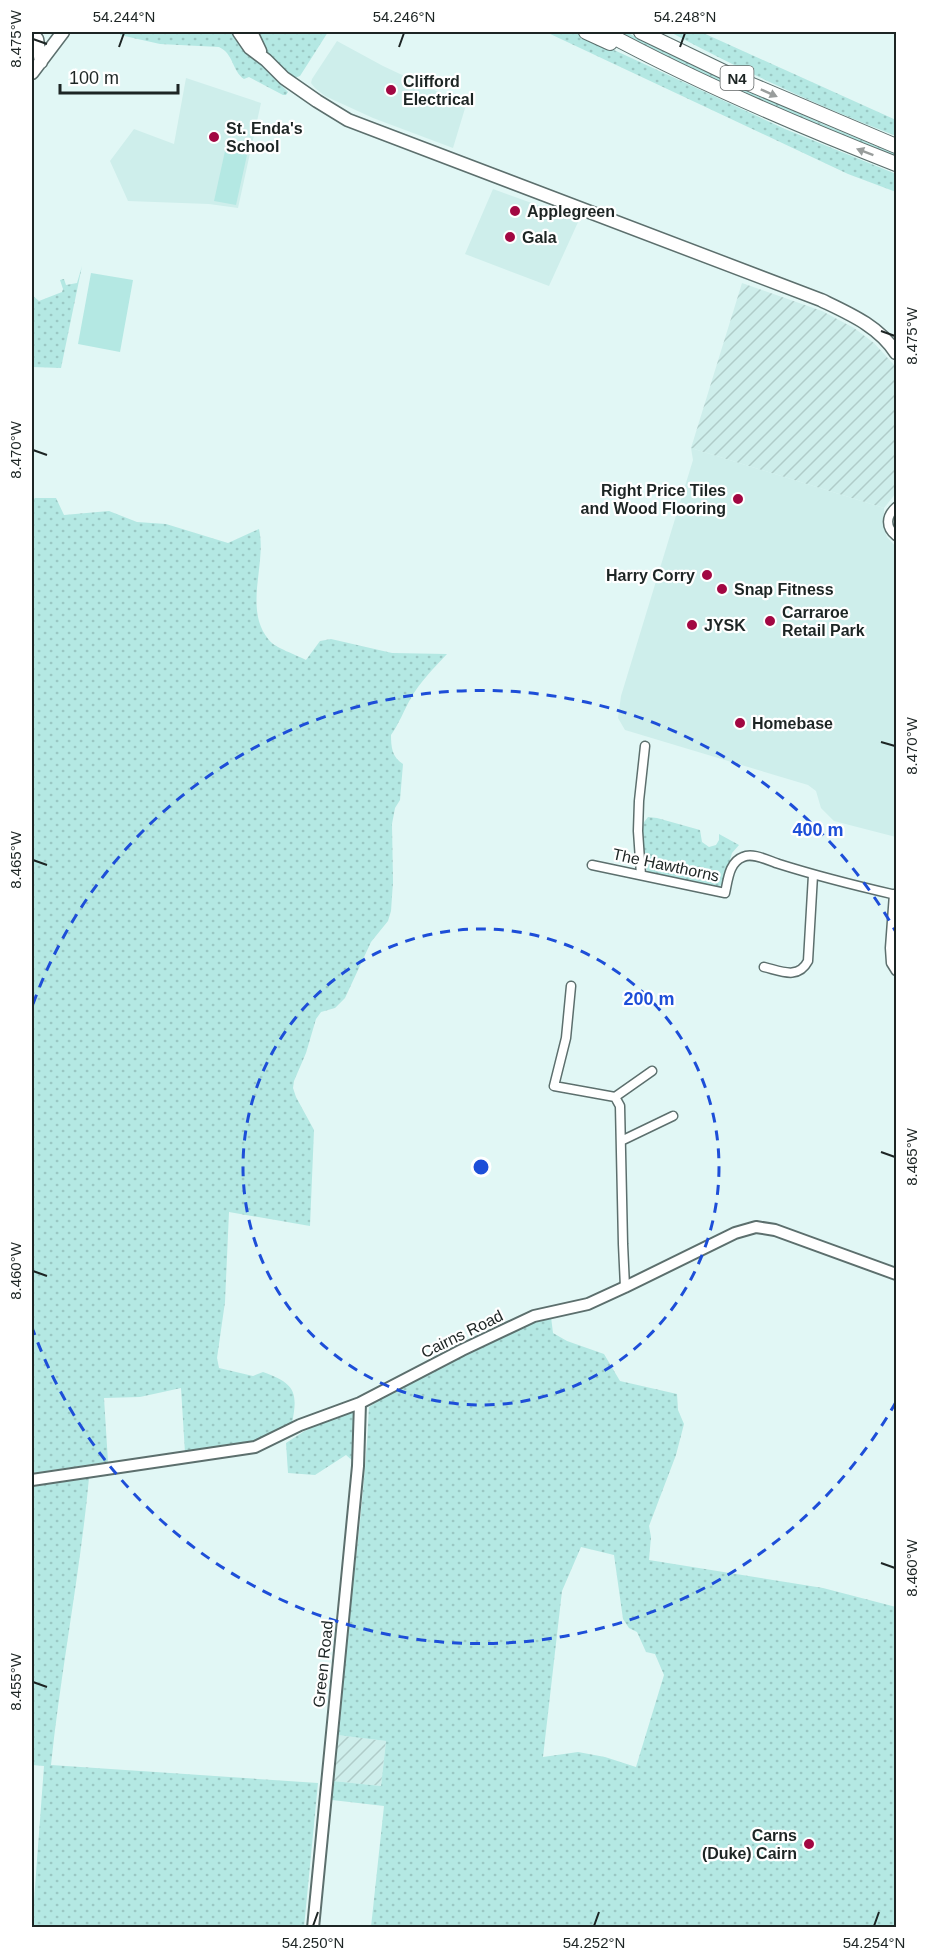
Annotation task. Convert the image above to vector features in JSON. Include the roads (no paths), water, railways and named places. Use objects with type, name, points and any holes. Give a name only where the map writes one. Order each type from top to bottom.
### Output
[{"type":"highway","name":"N4","points":[[586,32],[647,62],[897,164]]},
{"type":"highway","name":"N4","points":[[604,32],[720,90]]},
{"type":"highway","name":"N4","points":[[641,32],[745,82],[897,146]]},
{"type":"highway","name":"N4","points":[[658,32],[745,82]]},
{"type":"main road","points":[[32,73],[63,32]]},
{"type":"main road","points":[[239,32],[250,48],[294,85],[348,120],[821,300],[857,317],[895,348]]},
{"type":"main road","points":[[251,32],[255,44],[266,60]]},
{"type":"main road","points":[[32,33],[37,39],[41,62]]},
{"type":"street","points":[[897,507],[890,513],[888,522],[890,530],[897,536]]},
{"type":"street","points":[[641,875],[638,821],[645,746]]},
{"type":"street","name":"The Hawthorns","points":[[592,865],[725,893],[735,861],[745,855],[813,875],[895,895],[890,948],[891,963],[897,971]]},
{"type":"street","points":[[764,967],[791,973],[805,968],[808,961],[813,875]]},
{"type":"street","points":[[572,986],[566,1038],[554,1086],[615,1097],[652,1071]]},
{"type":"street","points":[[615,1097],[620,1106],[626,1287]]},
{"type":"street","points":[[621,1141],[673,1116]]},
{"type":"street","name":"Cairns Road","points":[[32,1480],[255,1447],[300,1425],[360,1403],[534,1316],[588,1304],[735,1233],[756,1227],[775,1230],[897,1274]]},
{"type":"street","name":"Green Road","points":[[313,1928],[358,1466],[360,1403]]},
{"type":"place","name":"Clifford Electrical","points":[[391,90]]},
{"type":"place","name":"St. Enda's School","points":[[214,137]]},
{"type":"place","name":"Applegreen","points":[[515,211]]},
{"type":"place","name":"Gala","points":[[510,237]]},
{"type":"place","name":"Right Price Tiles and Wood Flooring","points":[[738,499]]},
{"type":"place","name":"Harry Corry","points":[[707,575]]},
{"type":"place","name":"Snap Fitness","points":[[722,589]]},
{"type":"place","name":"Carraroe Retail Park","points":[[770,621]]},
{"type":"place","name":"JYSK","points":[[692,625]]},
{"type":"place","name":"Homebase","points":[[740,723]]},
{"type":"place","name":"Carns (Duke) Cairn","points":[[809,1844]]}]
